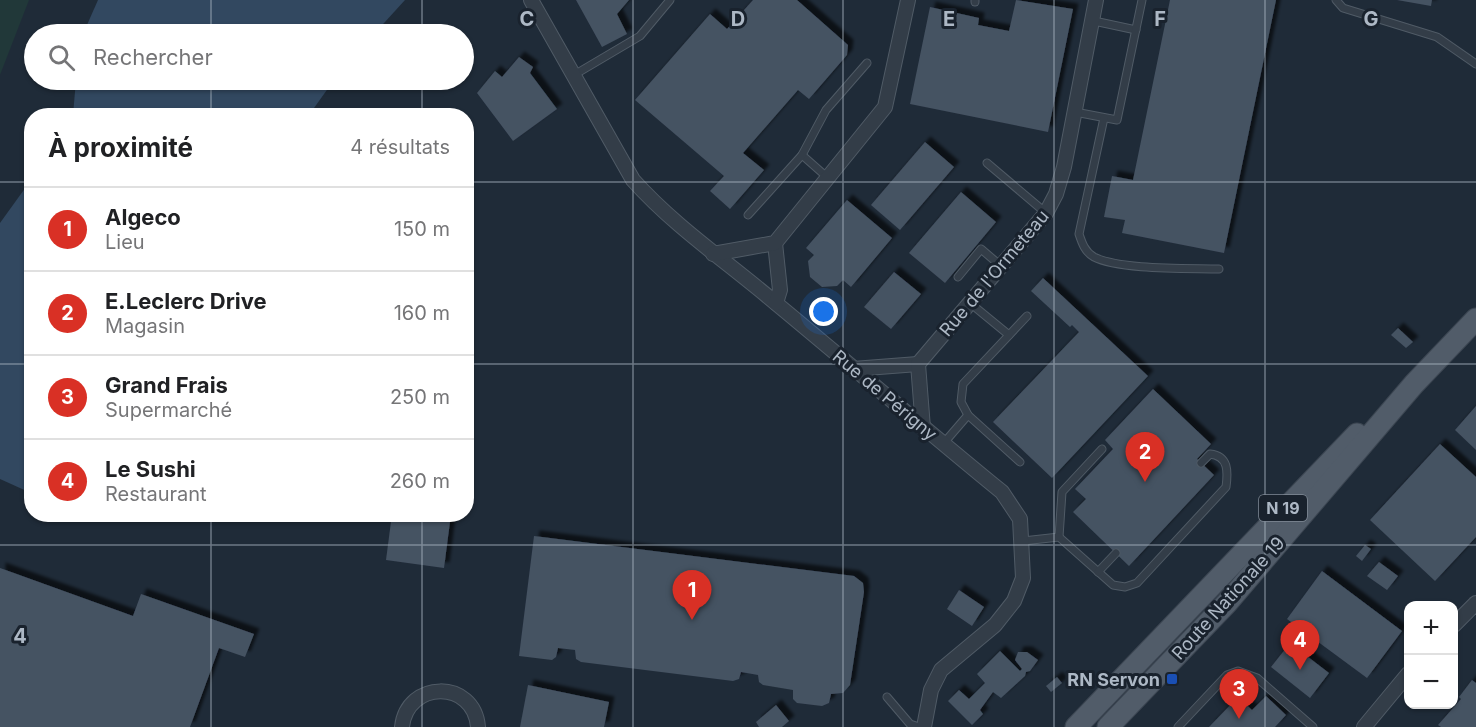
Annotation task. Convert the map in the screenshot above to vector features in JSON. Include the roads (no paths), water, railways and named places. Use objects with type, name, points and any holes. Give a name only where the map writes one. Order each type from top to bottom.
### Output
[{"type":"main road","name":"Route Nationale 19","points":[[1108,727],[1227,603],[1414,384],[1476,319]]},
{"type":"main road","name":"Route Nationale 19","points":[[1076,727],[1343,445],[1414,384]]},
{"type":"street","name":"Rue de Périgny","points":[[531,0],[633,180],[653,201],[713,254],[776,303],[922,428],[1002,492],[1020,519],[1023,541],[1023,578],[1014,601],[995,625],[941,670],[931,690],[922,727]]},
{"type":"street","points":[[713,254],[775,243],[885,107],[908,0]]},
{"type":"street","name":"Rue de l'Ormeteau","points":[[918,364],[1046,213],[1056,194],[1064,167],[1094,21],[1096,0]]},
{"type":"street","points":[[775,243],[780,290],[776,303]]},
{"type":"street","points":[[853,369],[918,364],[922,428]]},
{"type":"street","points":[[1458,621],[1476,603]]},
{"type":"street","points":[[1364,727],[1404,679]]},
{"type":"street","points":[[402,727],[411,704],[423,694],[439,690],[454,693],[467,702],[476,715],[478,727]]},
{"type":"lane","points":[[574,75],[640,36],[670,0]]},
{"type":"lane","points":[[1075,112],[1117,120],[1142,0]]},
{"type":"lane","points":[[1336,0],[1343,8],[1437,37],[1476,64]]},
{"type":"lane","points":[[1094,21],[1136,30]]},
{"type":"lane","points":[[748,215],[802,155],[826,110],[867,63]]},
{"type":"lane","points":[[1104,118],[1079,234],[1084,247],[1094,257],[1136,266],[1219,269]]},
{"type":"lane","points":[[802,155],[828,178]]},
{"type":"lane","points":[[987,163],[1046,213]]},
{"type":"lane","points":[[958,277],[981,249],[1000,266]]},
{"type":"lane","points":[[970,303],[1009,335]]},
{"type":"lane","points":[[1020,462],[968,415],[961,402],[963,384],[1027,316]]},
{"type":"lane","points":[[944,444],[968,415]]},
{"type":"lane","points":[[1059,537],[1062,492],[1102,449]]},
{"type":"lane","points":[[1023,541],[1059,537],[1113,585],[1125,587],[1137,583],[1226,487],[1227,465],[1223,459],[1210,454],[1201,463]]},
{"type":"lane","points":[[1098,572],[1116,553]]},
{"type":"lane","points":[[1178,727],[1227,675],[1238,671],[1257,678],[1313,727]]},
{"type":"lane","points":[[887,698],[910,724],[922,727]]},
{"type":"water","points":[[98,0],[405,0],[383,24],[87,24]]},
{"type":"water","points":[[75,90],[327,90],[314,108],[74,108]]},
{"type":"water","points":[[24,190],[24,490],[0,479],[0,223]]},
{"type":"place","name":"E.Leclerc Drive","points":[[1145,482]]},
{"type":"place","name":"Algeco","points":[[692,620]]},
{"type":"place","name":"Le Sushi","points":[[1300,670]]},
{"type":"place","name":"RN Servon","points":[[1172,679]]},
{"type":"place","name":"Grand Frais","points":[[1239,719]]}]
